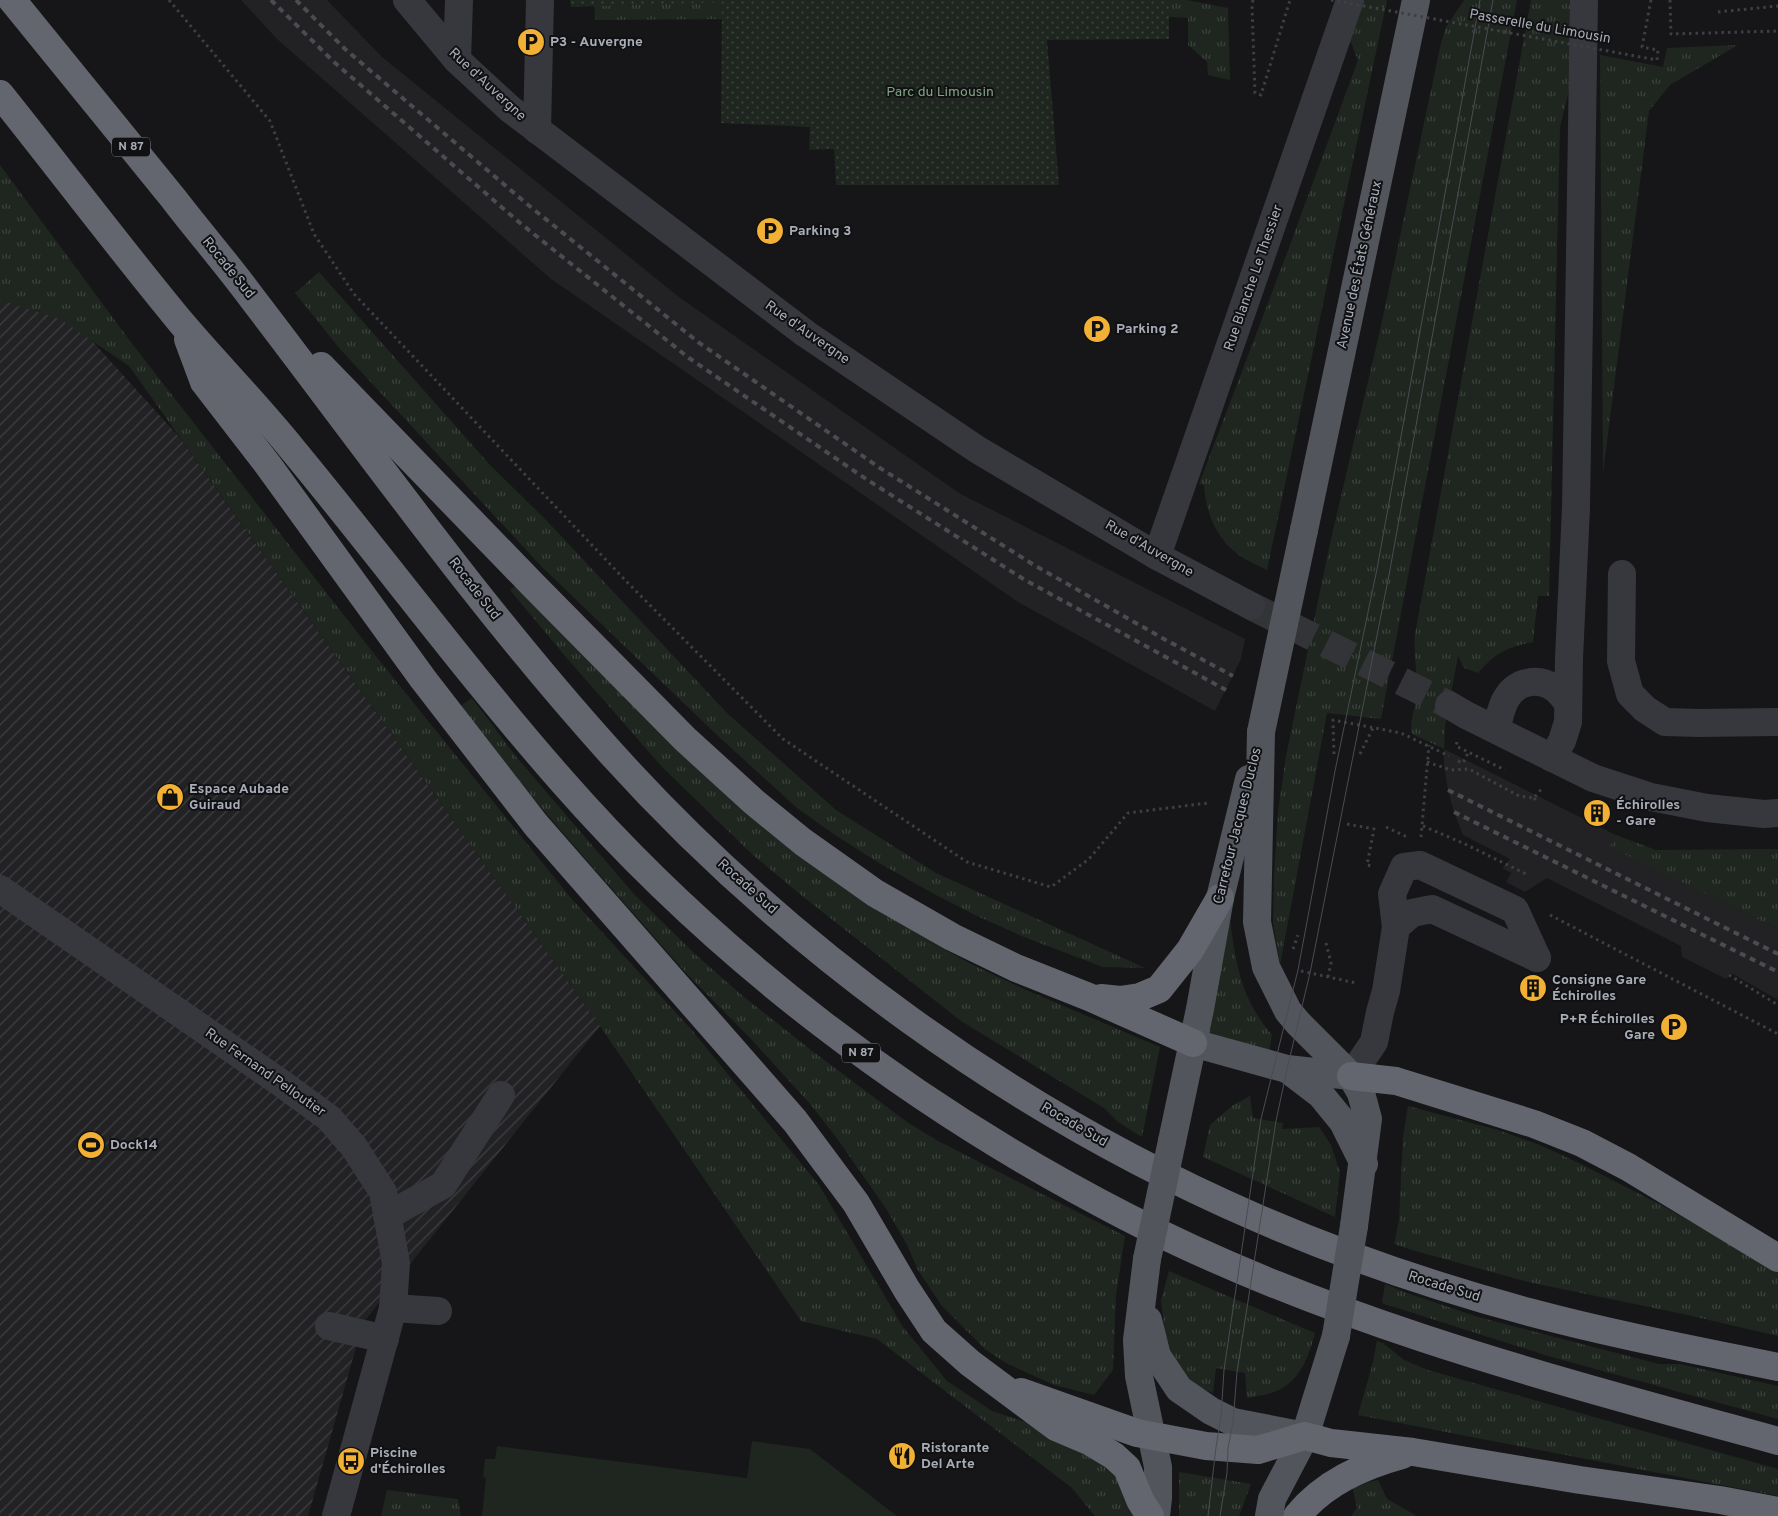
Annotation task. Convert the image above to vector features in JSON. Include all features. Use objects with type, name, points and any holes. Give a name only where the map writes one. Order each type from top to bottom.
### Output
[{"type":"highway","name":"Rocade Sud","points":[[12,0],[249,293],[409,507],[488,608],[611,753],[674,819],[750,891],[839,966],[952,1049],[1090,1136],[1194,1189],[1255,1217],[1391,1270],[1528,1312],[1604,1331],[1778,1367]]},
{"type":"highway","name":"N 87","points":[[0,94],[181,322],[290,446],[470,673],[565,784],[686,910],[839,1037],[930,1102],[991,1141],[1125,1216],[1197,1251],[1287,1289],[1447,1347],[1778,1441]]},
{"type":"highway","points":[[249,293],[356,400],[530,583],[685,739],[802,842],[875,893],[916,918],[1016,968],[1089,997],[1193,1043]]},
{"type":"highway","points":[[181,322],[204,382],[268,465],[423,679],[536,825],[795,1121],[856,1203],[934,1331],[948,1345],[996,1383],[1056,1427],[1089,1441],[1114,1456],[1127,1468],[1140,1500],[1150,1516]]},
{"type":"highway","points":[[1089,997],[1120,1000],[1140,997],[1159,989],[1190,950],[1220,898]]},
{"type":"highway","points":[[1351,1076],[1396,1081],[1534,1124],[1582,1143],[1628,1168],[1778,1258]]},
{"type":"highway","points":[[996,1383],[1109,1422],[1137,1434],[1206,1446],[1258,1450],[1305,1436],[1331,1443],[1413,1452],[1580,1480],[1720,1500],[1778,1511]]},
{"type":"highway","points":[[1297,1516],[1325,1489],[1338,1480],[1373,1463],[1413,1452]]},
{"type":"main road","name":"Avenue des États Généraux","points":[[1261,732],[1416,0]]},
{"type":"main road","name":"Carrefour Jacques Duclos","points":[[1142,1300],[1147,1259],[1193,1043],[1220,898],[1261,732]]},
{"type":"main road","name":"Carrefour Jacques Duclos","points":[[1261,732],[1257,922],[1266,967],[1288,1011],[1351,1076],[1361,1093],[1368,1119],[1364,1164],[1336,1336],[1305,1436]]},
{"type":"main road","points":[[1193,1043],[1287,1069],[1351,1076]]},
{"type":"main road","points":[[1287,1069],[1321,1095],[1343,1122],[1364,1164]]},
{"type":"main road","points":[[1142,1300],[1137,1340],[1139,1376],[1158,1467],[1156,1516]]},
{"type":"main road","points":[[1142,1300],[1157,1356],[1179,1389],[1211,1411],[1233,1422],[1305,1436],[1272,1499],[1269,1516]]},
{"type":"street","name":"Rue d'Auvergne","points":[[407,0],[457,60],[510,110],[806,334],[978,450],[1157,556],[1251,606]]},
{"type":"street","points":[[457,60],[459,0]]},
{"type":"street","points":[[537,130],[540,0]]},
{"type":"street","name":"Rue Blanche Le Thessier","points":[[1157,556],[1350,0]]},
{"type":"street","points":[[1552,758],[1562,741],[1568,722],[1568,658],[1576,508],[1584,0]]},
{"type":"street","points":[[1622,574],[1621,661],[1630,694],[1645,709],[1665,722],[1778,722]]},
{"type":"street","points":[[1496,729],[1505,700],[1512,690],[1524,683],[1538,682],[1555,688],[1568,703]]},
{"type":"street","points":[[1449,705],[1593,778],[1651,797],[1707,808],[1778,814]]},
{"type":"street","points":[[1351,1076],[1374,1042],[1386,991],[1396,926],[1392,894],[1404,867],[1420,865],[1515,910],[1537,958],[1432,910],[1412,914],[1396,926]]},
{"type":"street","points":[[1432,910],[1439,896],[1439,886],[1434,872]]},
{"type":"street","name":"Rue Fernand Pelloutier","points":[[0,889],[329,1118],[354,1147],[383,1192],[396,1263],[394,1308],[336,1516]]},
{"type":"street","points":[[387,1216],[443,1185],[501,1095]]},
{"type":"street","points":[[394,1308],[438,1311]]},
{"type":"street","points":[[329,1326],[385,1339]]},
{"type":"path","points":[[169,0],[270,120],[314,234],[354,294],[626,581],[783,739],[967,862],[1051,887],[1090,859],[1128,813],[1208,803]]},
{"type":"path","points":[[1253,0],[1255,93],[1261,95],[1290,0]]},
{"type":"path","name":"Passerelle du Limousin","points":[[1331,0],[1657,60],[1658,50],[1642,47],[1651,0]]},
{"type":"path","points":[[1670,0],[1671,34],[1778,31]]},
{"type":"path","points":[[1718,12],[1778,6]]},
{"type":"path","points":[[1334,754],[1333,720],[1374,726],[1401,733],[1449,756]]},
{"type":"path","points":[[1360,754],[1374,726]]},
{"type":"path","points":[[1420,843],[1429,745]]},
{"type":"path","points":[[1458,761],[1463,763],[1468,753]]},
{"type":"path","points":[[1427,762],[1451,770],[1469,770],[1519,796],[1534,798],[1538,803]]},
{"type":"path","points":[[1534,798],[1543,787]]},
{"type":"path","points":[[1347,824],[1374,829],[1367,865]]},
{"type":"path","points":[[1423,826],[1526,874]]},
{"type":"path","points":[[1386,827],[1411,839]]},
{"type":"path","points":[[1549,915],[1778,1034]]},
{"type":"path","points":[[1292,951],[1298,935]]},
{"type":"path","points":[[1326,943],[1331,963],[1328,977]]},
{"type":"path","points":[[1298,970],[1356,983]]},
{"type":"path","points":[[1729,975],[1778,1005]]},
{"type":"shaded area","points":[[241,0],[327,0],[382,57],[679,297],[959,493],[1245,639],[1241,659],[1215,711],[1018,602],[551,279],[277,39]]},
{"type":"shaded area","points":[[0,239],[180,438],[600,1026],[363,1323],[308,1516],[0,1516]]},
{"type":"shaded area","points":[[1444,749],[1616,835],[1611,847],[1778,929],[1778,1000],[1731,973],[1726,979],[1682,957],[1681,946],[1547,878],[1525,892],[1506,882],[1511,873],[1502,868],[1510,859],[1463,835],[1448,790],[1444,767]]},
{"type":"green space","name":"Parc du Limousin","points":[[570,0],[1169,0],[1169,39],[1047,40],[1059,185],[836,185],[834,149],[809,150],[810,127],[721,123],[722,2],[571,7]]},
{"type":"green space","points":[[594,0],[871,0],[872,18],[595,20]]},
{"type":"green space","points":[[1071,0],[1187,0],[1228,8],[1230,80],[1208,75],[1207,62],[1188,45],[1188,18],[1071,10]]},
{"type":"green space","points":[[1363,0],[1387,0],[1267,570],[1240,556],[1222,539],[1209,514],[1204,485],[1199,484],[1358,60],[1350,40]]},
{"type":"green space","points":[[1464,0],[1517,0],[1381,719],[1327,713],[1280,965],[1273,922],[1274,873],[1278,812],[1286,756],[1330,543],[1381,326],[1441,43],[1446,27]]},
{"type":"green space","points":[[1531,0],[1574,0],[1572,77],[1560,127],[1549,596],[1538,596],[1533,642],[1502,652],[1478,673],[1464,668],[1458,656],[1445,726],[1444,749],[1412,734],[1411,722],[1417,694],[1415,634]]},
{"type":"green space","points":[[1738,45],[1670,85],[1649,111],[1603,473],[1600,55],[1663,67],[1667,48]]},
{"type":"green space","points":[[0,165],[133,345],[375,655],[570,897],[690,1028],[819,1185],[903,1327],[947,1381],[992,1411],[1099,1446],[1147,1516],[1095,1516],[1072,1488],[877,1339],[801,1321],[600,1026],[129,366],[60,319],[0,300]]},
{"type":"green space","points":[[319,272],[490,465],[545,519],[728,714],[836,810],[936,873],[1145,968],[1103,967],[1024,937],[977,916],[879,863],[797,808],[718,736],[541,566],[340,349],[295,293]]},
{"type":"green space","points":[[517,584],[858,896],[936,945],[977,967],[1160,1047],[1142,1137],[1118,1122],[1104,1108],[961,1021],[753,855],[663,768],[565,656],[510,590]]},
{"type":"green space","points":[[472,698],[518,759],[634,894],[696,955],[744,997],[907,1122],[938,1141],[1125,1236],[1116,1295],[1113,1370],[1094,1395],[1054,1385],[1008,1364],[986,1350],[942,1306],[918,1270],[907,1245],[887,1210],[836,1137],[811,1105],[751,1039],[687,974],[480,737],[459,707]]},
{"type":"green space","points":[[1616,835],[1656,850],[1778,849],[1778,929],[1610,847]]},
{"type":"green space","points":[[1225,918],[1230,919],[1238,967],[1247,994],[1253,1008],[1272,1035],[1269,1052],[1200,1030]]},
{"type":"green space","points":[[1250,1096],[1253,1118],[1283,1123],[1282,1129],[1319,1127],[1331,1145],[1340,1172],[1335,1217],[1203,1157],[1210,1125],[1233,1105]]},
{"type":"green space","points":[[1408,1106],[1498,1130],[1540,1145],[1661,1205],[1778,1271],[1778,1336],[1528,1282],[1394,1244],[1399,1221],[1403,1137]]},
{"type":"green space","points":[[1169,1271],[1315,1333],[1304,1365],[1299,1372],[1288,1384],[1277,1391],[1247,1398],[1245,1373],[1216,1368],[1213,1393],[1190,1383],[1174,1361],[1165,1332],[1161,1300]]},
{"type":"green space","points":[[1385,1284],[1478,1317],[1547,1335],[1659,1364],[1680,1364],[1778,1386],[1778,1419],[1548,1356],[1382,1303]]},
{"type":"green space","points":[[1377,1341],[1383,1343],[1404,1360],[1428,1370],[1778,1469],[1778,1496],[1358,1415]]},
{"type":"green space","points":[[752,1441],[810,1449],[897,1516],[482,1516],[486,1478],[483,1477],[485,1459],[495,1459],[497,1446],[747,1478]]},
{"type":"green space","points":[[1179,1472],[1251,1484],[1239,1516],[1179,1516]]},
{"type":"green space","points":[[1378,1480],[1387,1499],[1417,1516],[1351,1516],[1357,1508],[1352,1486]]},
{"type":"green space","points":[[387,1490],[458,1499],[461,1516],[381,1516]]},
{"type":"tunnel","points":[[1251,606],[1449,705]]},
{"type":"tram line","points":[[1208,1516],[1221,1417],[1224,1370],[1261,1119],[1298,970],[1335,771],[1377,569],[1480,0]]},
{"type":"tram line","points":[[1220,1516],[1227,1473],[1237,1372],[1276,1121],[1310,973],[1389,575],[1493,0]]},
{"type":"railway","points":[[271,0],[334,62],[520,223],[689,358],[866,479],[1025,580],[1226,690]]},
{"type":"railway","points":[[296,0],[345,49],[527,204],[698,342],[880,468],[1034,565],[1233,676]]},
{"type":"railway","points":[[1448,790],[1778,954]]},
{"type":"railway","points":[[1454,812],[1778,972]]},
{"type":"place","name":"P3 - Auvergne","points":[[531,42]]},
{"type":"place","name":"Parking 3","points":[[770,231]]},
{"type":"place","name":"Parking 2","points":[[1097,329]]},
{"type":"place","name":"Espace Aubade Guiraud","points":[[170,797]]},
{"type":"place","name":"Échirolles - Gare","points":[[1597,813]]},
{"type":"place","name":"Consigne Gare Échirolles","points":[[1533,988]]},
{"type":"place","name":"P+R Échirolles Gare","points":[[1674,1027]]},
{"type":"place","name":"Dock14","points":[[91,1145]]},
{"type":"place","name":"Ristorante Del Arte","points":[[902,1456]]},
{"type":"place","name":"Piscine d'Échirolles","points":[[351,1461]]}]
